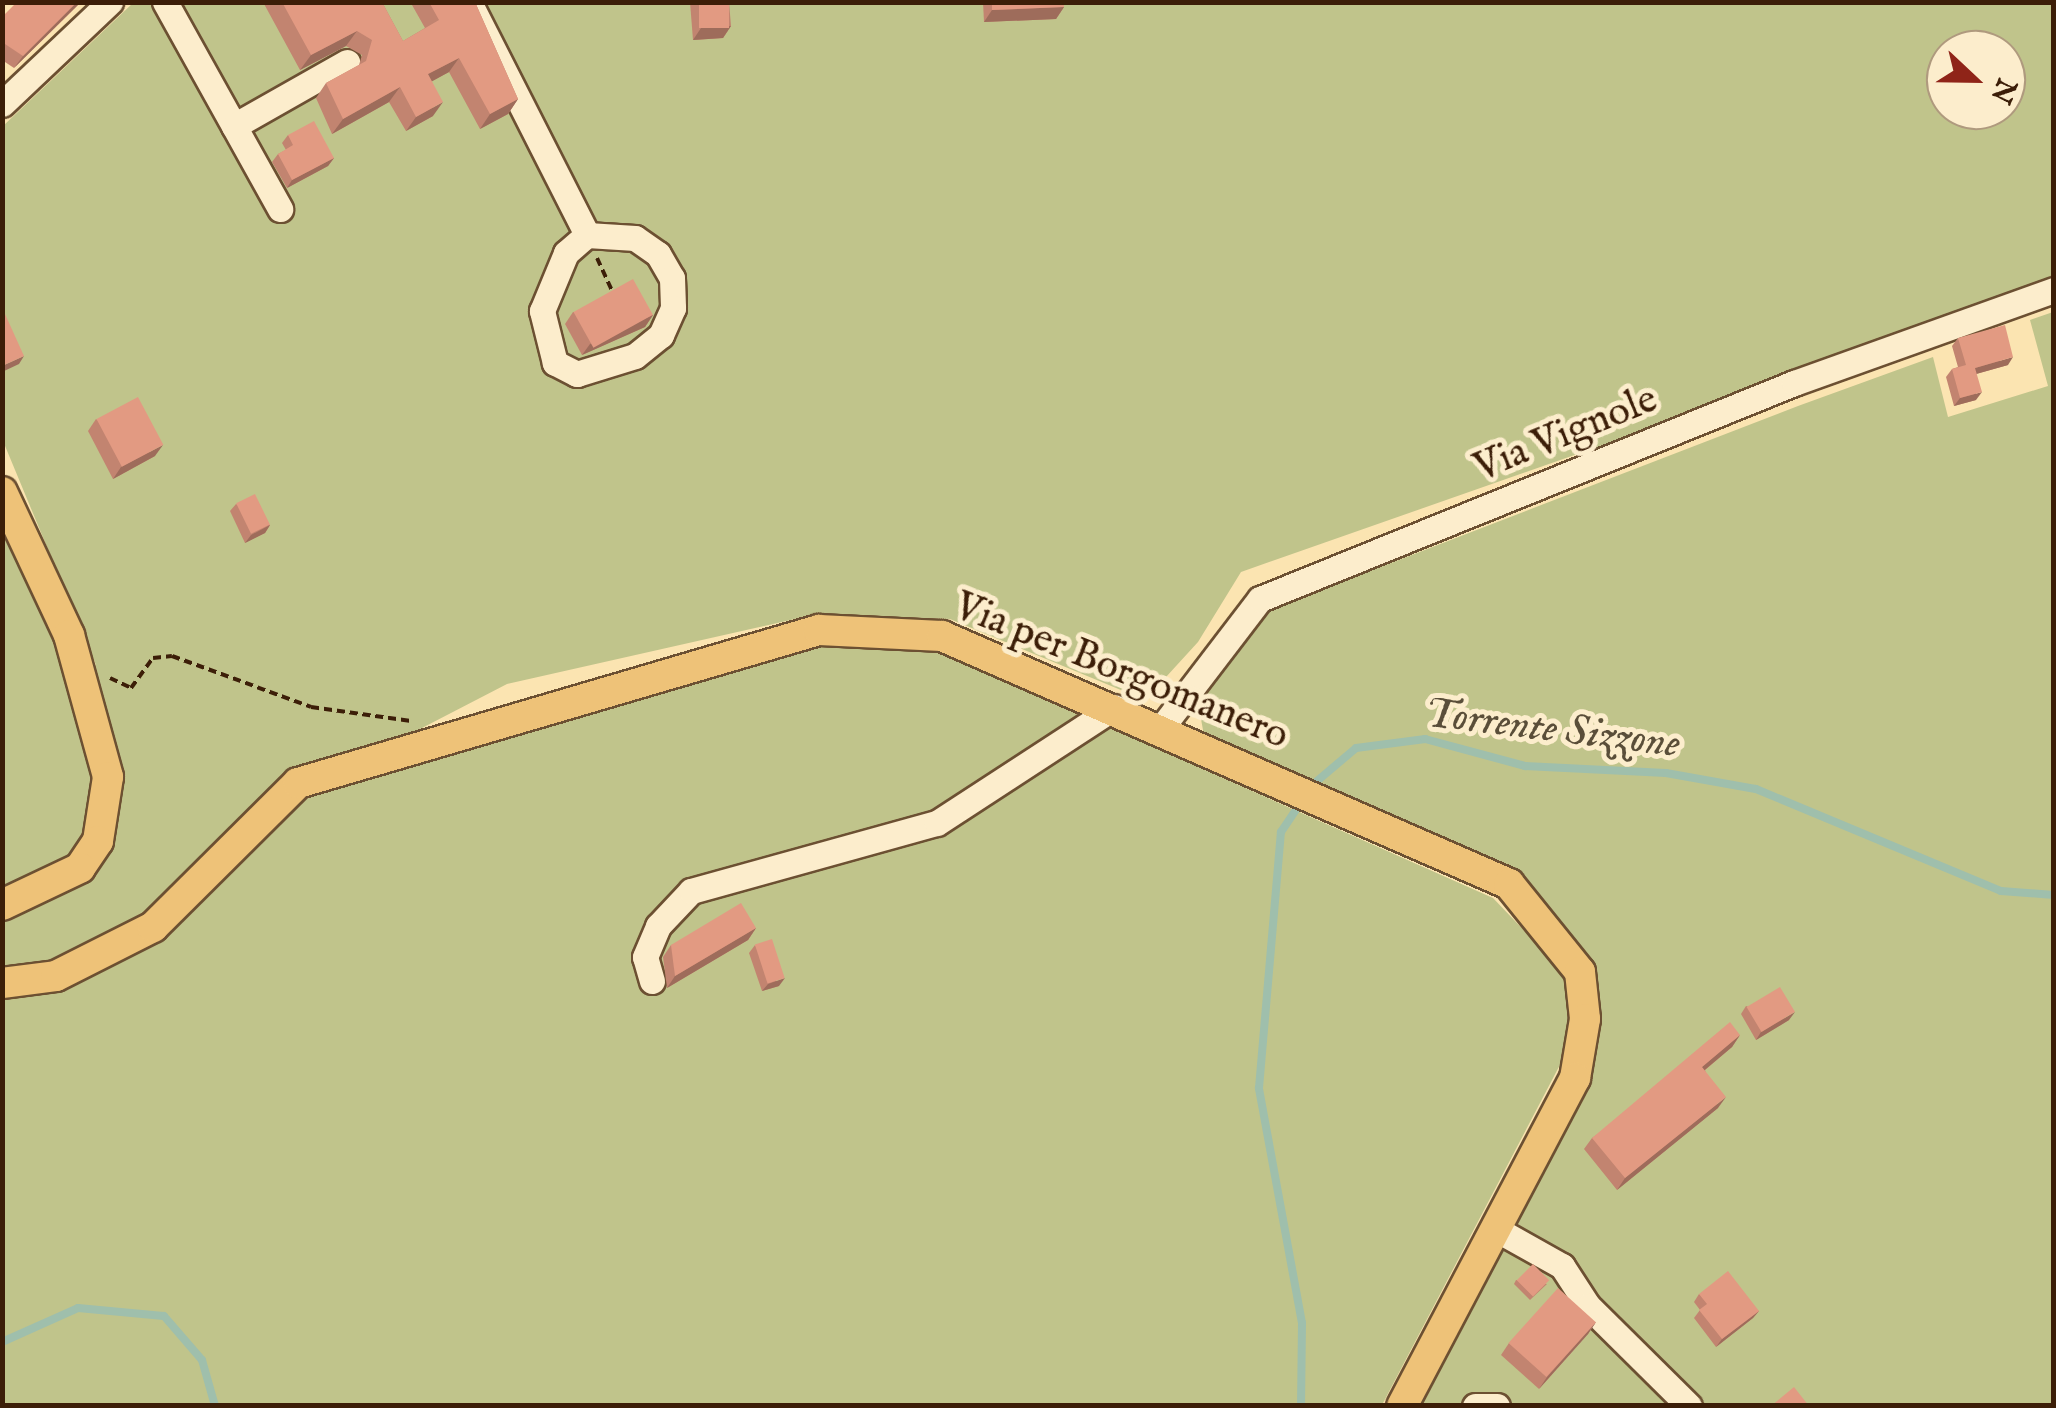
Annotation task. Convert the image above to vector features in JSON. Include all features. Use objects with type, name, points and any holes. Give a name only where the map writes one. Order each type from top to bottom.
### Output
[{"type":"main road","points":[[2,492],[95,708],[108,792],[98,841],[80,868],[2,905]]},
{"type":"main road","name":"Via per Borgomanero","points":[[2,983],[56,976],[153,928],[298,783],[819,630],[942,636],[1162,726],[1509,884],[1580,972],[1585,1019],[1575,1078],[1402,1406]]},
{"type":"street","points":[[2,104],[110,2]]},
{"type":"street","points":[[165,2],[280,209]]},
{"type":"street","points":[[469,2],[587,235]]},
{"type":"street","points":[[234,126],[347,62]]},
{"type":"street","points":[[587,235],[635,238],[658,254],[672,278],[673,308],[661,335],[636,356],[577,374],[556,363],[542,311],[566,253],[587,235]]},
{"type":"street","name":"Via Vignole","points":[[1162,726],[1260,599],[2054,290]]},
{"type":"street","points":[[652,981],[644,957],[690,892],[936,823],[1115,708]]},
{"type":"street","points":[[1494,1228],[1562,1266],[1588,1306],[1690,1406]]},
{"type":"street","points":[[1475,1406],[1497,1406]]},
{"type":"path","points":[[587,235],[614,296]]},
{"type":"path","points":[[131,688],[153,658],[172,656],[311,707],[422,720]]},
{"type":"green space","points":[[133,3],[2053,3],[2053,287],[1241,572],[1198,642],[1145,700],[950,619],[817,614],[507,684],[393,743],[843,638],[937,651],[1493,898],[1563,971],[1574,1038],[1382,1405],[3,1405],[2,519],[61,646],[96,665],[3,441],[3,126]]},
{"type":"green space","points":[[2053,312],[2053,1405],[1411,1405],[1591,1070],[1601,1023],[1594,982],[1518,879],[1206,747],[1198,702],[1269,610],[1798,406],[1933,357],[1948,417],[2048,386],[2030,320]]},
{"type":"building","points":[[17,2],[77,2],[23,56],[2,42],[2,17]]},
{"type":"building","points":[[282,2],[382,2],[403,41],[439,20],[429,2],[475,2],[518,99],[490,114],[459,58],[428,74],[443,102],[416,117],[400,87],[343,119],[326,83],[366,61],[372,40],[357,31],[311,55]]},
{"type":"building","points":[[699,2],[729,2],[729,28],[699,28]]},
{"type":"building","points":[[992,2],[1064,2],[1064,7],[992,10]]},
{"type":"building","points":[[314,121],[334,158],[292,180],[278,154],[293,145],[288,135]]},
{"type":"building","points":[[633,279],[653,315],[593,348],[574,312]]},
{"type":"building","points":[[5,314],[24,356],[2,366],[2,316]]},
{"type":"building","points":[[2005,325],[2013,357],[1975,368],[1982,392],[1960,398],[1952,369],[1966,365],[1958,338]]},
{"type":"building","points":[[138,397],[163,445],[122,467],[97,419]]},
{"type":"building","points":[[255,494],[270,525],[251,534],[236,503]]},
{"type":"building","points":[[741,903],[756,928],[675,976],[671,945]]},
{"type":"building","points":[[772,939],[785,978],[768,984],[755,945]]},
{"type":"building","points":[[1780,987],[1795,1012],[1762,1032],[1747,1007]]},
{"type":"building","points":[[1730,1022],[1740,1035],[1702,1067],[1726,1097],[1625,1178],[1592,1138]]},
{"type":"building","points":[[1533,1264],[1549,1280],[1533,1297],[1517,1280]]},
{"type":"building","points":[[1728,1271],[1759,1311],[1722,1339],[1699,1310],[1707,1304],[1699,1294]]},
{"type":"building","points":[[1558,1288],[1596,1322],[1546,1377],[1508,1343]]},
{"type":"building","points":[[1794,1387],[1809,1406],[1771,1406]]},
{"type":"waterway","name":"Torrente Sizzone","points":[[1310,787],[1356,748],[1425,739],[1525,766],[1666,773],[1756,789],[2001,891],[2054,895]]},
{"type":"waterway","name":"Torrente Sizzone","points":[[1301,1406],[1302,1323],[1259,1088],[1281,832],[1303,799]]},
{"type":"waterway","name":"Torrente Sizzone","points":[[2,1342],[78,1308],[164,1316],[202,1360],[215,1406]]}]
